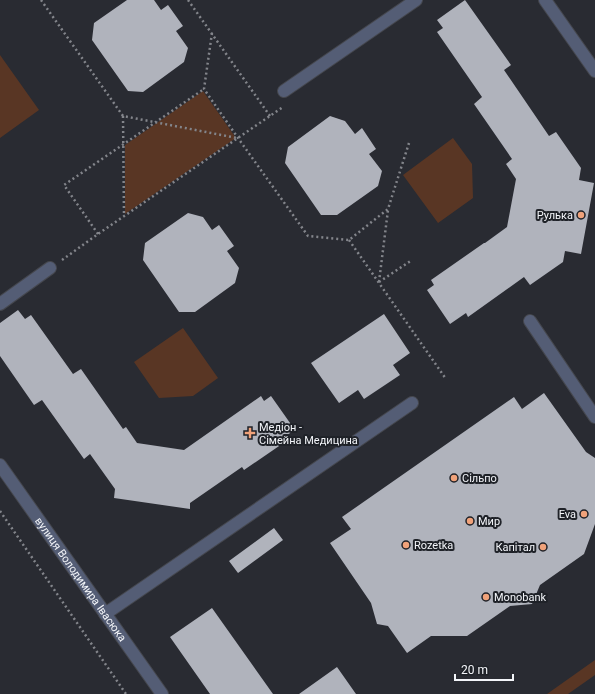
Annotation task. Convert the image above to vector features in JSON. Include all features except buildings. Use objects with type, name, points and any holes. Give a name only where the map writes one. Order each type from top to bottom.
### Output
[{"type":"street","points":[[284,91],[416,0]]},
{"type":"street","points":[[545,0],[595,71]]},
{"type":"street","points":[[0,304],[50,268]]},
{"type":"street","points":[[530,321],[595,417]]},
{"type":"street","points":[[105,614],[412,403]]},
{"type":"street","name":"вулиця Володимира Івасюка","points":[[0,465],[162,694]]},
{"type":"path","points":[[41,0],[123,116],[124,216]]},
{"type":"path","points":[[188,0],[270,116]]},
{"type":"path","points":[[212,33],[204,89],[308,236],[350,240],[388,209]]},
{"type":"path","points":[[98,234],[64,186],[204,89]]},
{"type":"path","points":[[50,268],[286,105]]},
{"type":"path","points":[[123,116],[238,138]]},
{"type":"path","points":[[379,282],[388,209],[409,143]]},
{"type":"path","points":[[350,240],[446,379]]},
{"type":"path","points":[[379,282],[412,260]]},
{"type":"path","points":[[0,511],[126,694]]},
{"type":"shaded area","points":[[0,55],[39,110],[0,138]]},
{"type":"shaded area","points":[[203,91],[236,138],[125,214],[125,145]]},
{"type":"shaded area","points":[[453,138],[472,164],[473,198],[438,223],[403,175]]},
{"type":"shaded area","points":[[183,328],[218,378],[193,396],[159,398],[134,362]]},
{"type":"shaded area","points":[[595,660],[595,675],[568,694],[547,694]]},
{"type":"place","name":"Рулька","points":[[581,215]]},
{"type":"place","name":"Медіон - Сімейна Медицина","points":[[250,433]]},
{"type":"place","name":"Сільпо","points":[[454,478]]},
{"type":"place","name":"Eva","points":[[584,514]]},
{"type":"place","name":"Мир","points":[[470,521]]},
{"type":"place","name":"Rozetka","points":[[406,545]]},
{"type":"place","name":"Капітал","points":[[543,547]]},
{"type":"place","name":"Monobank","points":[[486,597]]}]
